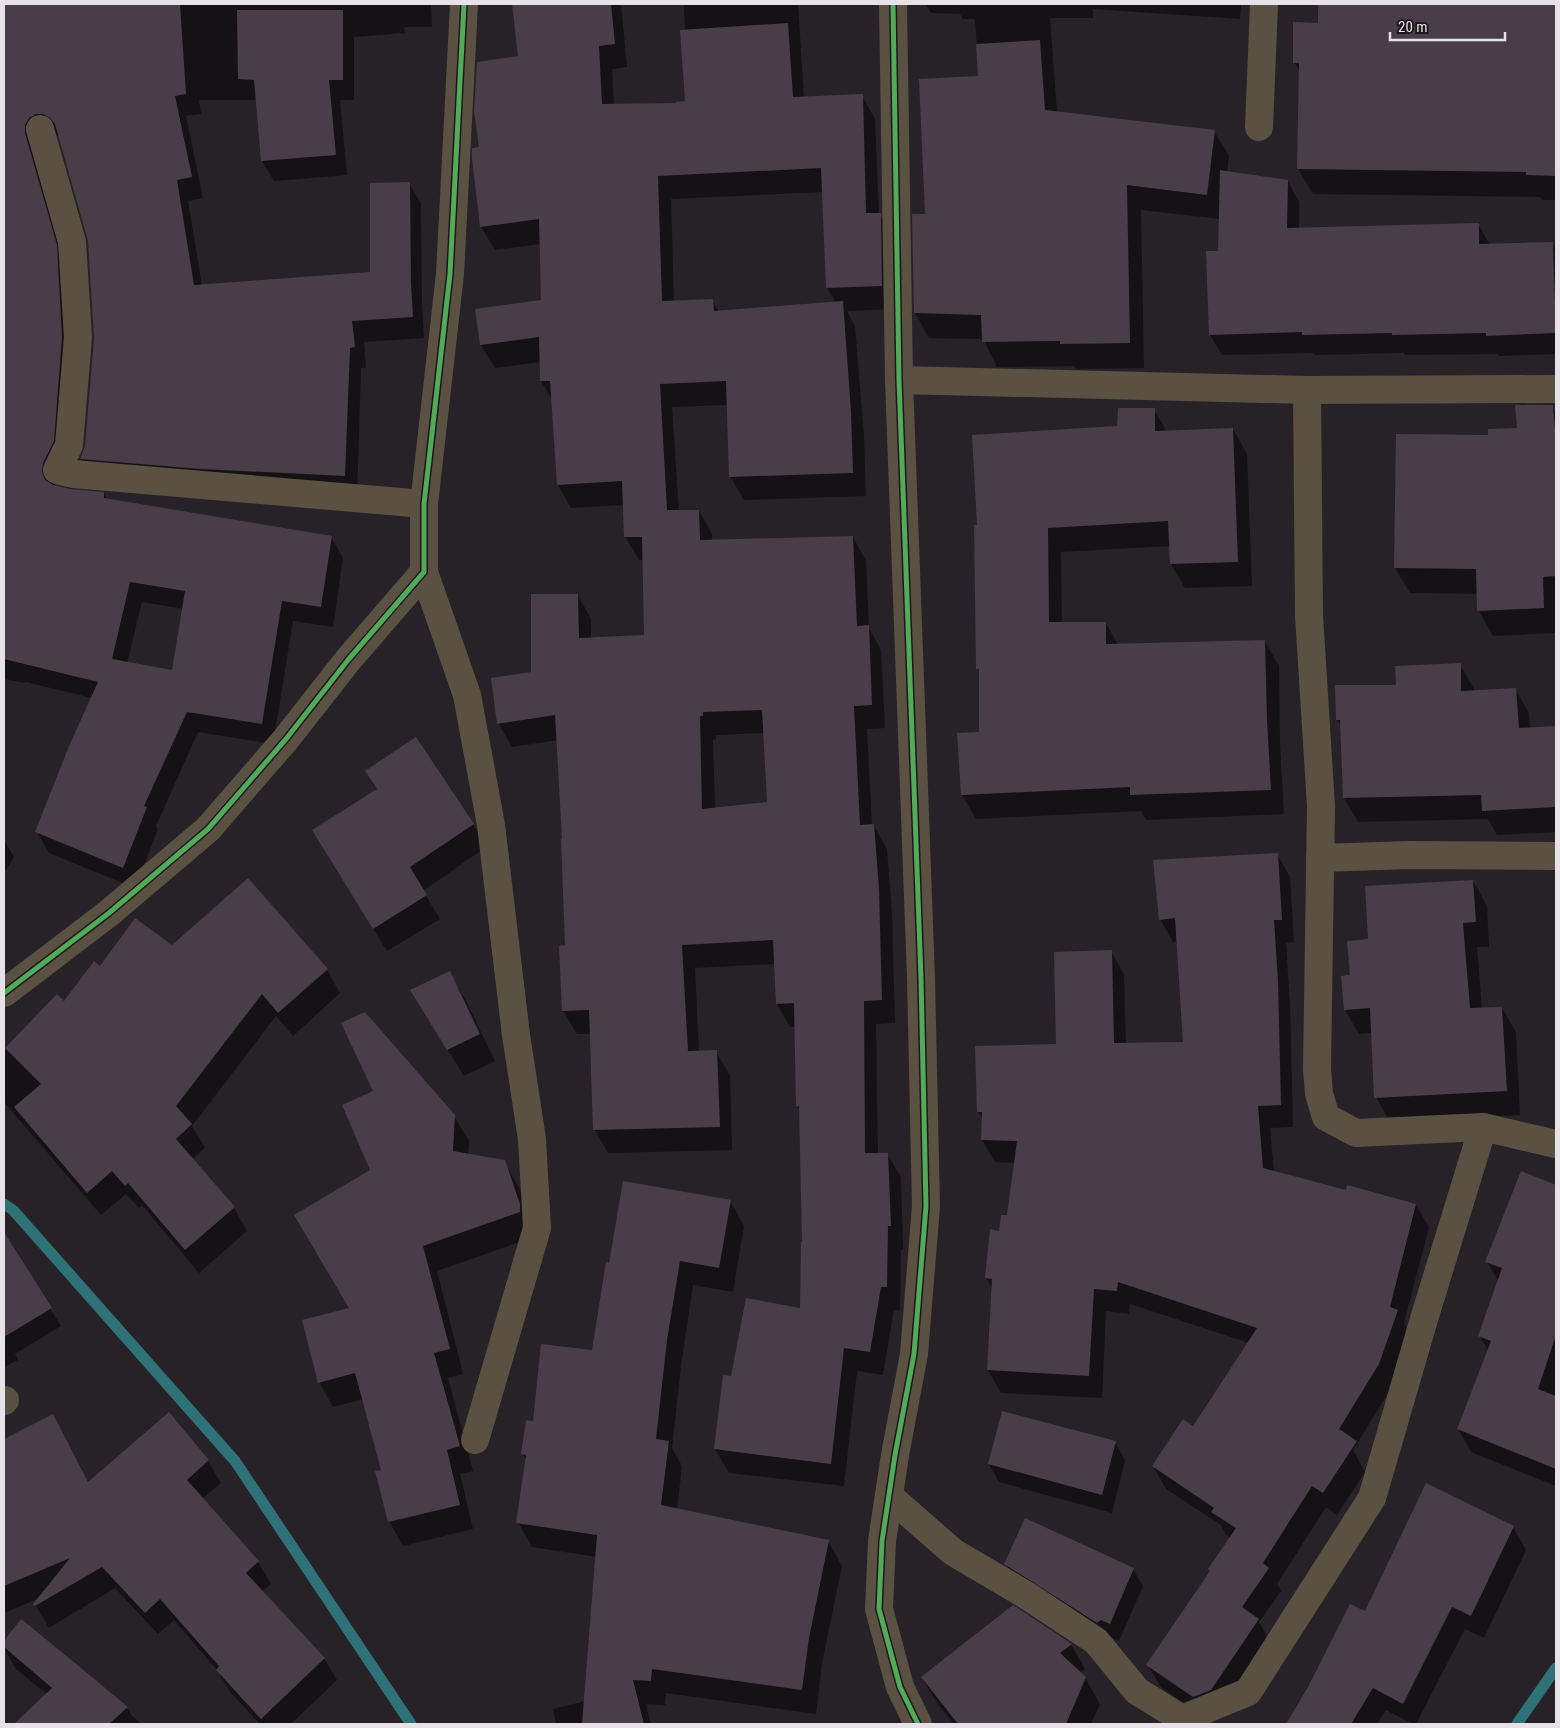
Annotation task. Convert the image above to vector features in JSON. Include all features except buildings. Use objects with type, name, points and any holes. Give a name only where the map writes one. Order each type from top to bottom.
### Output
[{"type":"street","points":[[464,4],[450,274],[424,504],[424,572],[467,695],[491,825],[516,1035],[532,1138],[536,1228],[475,1440]]},
{"type":"street","points":[[893,4],[898,380],[921,968],[926,1206],[914,1354],[882,1540],[879,1610],[900,1687],[918,1724]]},
{"type":"street","points":[[1259,127],[1264,4]]},
{"type":"street","points":[[40,129],[72,242],[78,337],[69,445],[57,470],[74,474],[424,504]]},
{"type":"street","points":[[898,380],[1307,390],[1556,389]]},
{"type":"street","points":[[1307,390],[1309,615],[1321,806],[1317,1069],[1319,1094],[1326,1117],[1356,1133],[1483,1127],[1556,1144]]},
{"type":"street","points":[[4,992],[109,913],[208,829],[286,739],[348,660],[424,572]]},
{"type":"street","points":[[1320,858],[1410,855],[1556,856]]},
{"type":"street","points":[[889,1496],[953,1552],[1026,1595],[1096,1642],[1137,1691],[1182,1720],[1248,1692],[1372,1498],[1483,1127]]},
{"type":"waterway","points":[[4,1204],[13,1210],[235,1461],[411,1724]]},
{"type":"waterway","points":[[1517,1724],[1556,1668]]},
{"type":"cycle path","points":[[4,993],[109,913],[208,829],[286,739],[348,660],[424,572],[424,504],[450,274],[464,4]]},
{"type":"cycle path","points":[[893,4],[899,380],[921,978],[926,1206],[914,1354],[895,1455],[882,1541],[879,1609],[900,1687],[918,1724]]}]
